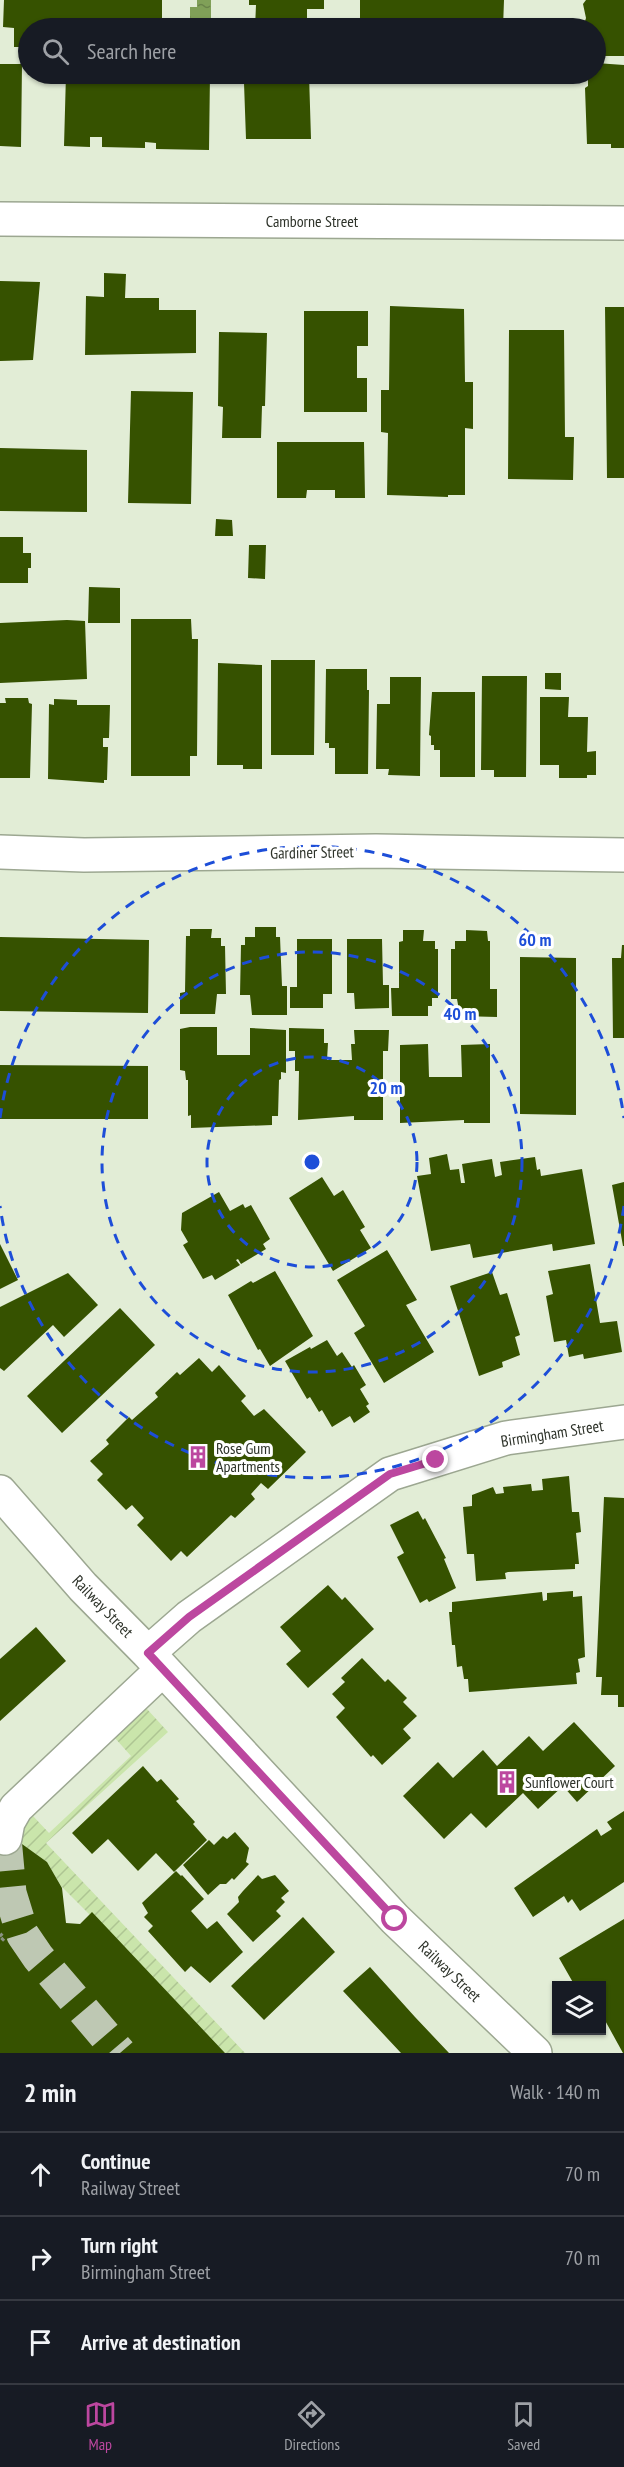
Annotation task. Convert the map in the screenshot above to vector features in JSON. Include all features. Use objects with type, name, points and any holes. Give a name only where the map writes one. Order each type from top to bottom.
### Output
[{"type":"street","name":"Camborne Street","points":[[0,219],[624,224]]},
{"type":"street","name":"Gardiner Street","points":[[0,852],[84,855],[376,851],[624,855]]},
{"type":"street","name":"Birmingham Street","points":[[5,1838],[10,1816],[155,1661],[189,1617],[390,1474],[506,1438],[624,1422]]},
{"type":"street","name":"Railway Street","points":[[0,1492],[83,1587],[395,1919],[535,2053]]},
{"type":"path","points":[[0,1934],[4,1938],[0,1942]]},
{"type":"shaded area","points":[[147,1709],[168,1732],[46,1843],[245,2053],[225,2053],[92,1913],[90,1915],[61,1886],[47,1862],[22,1844],[23,1828],[33,1816],[49,1833],[131,1756],[114,1737],[141,1711]]},
{"type":"water","points":[[197,0],[211,0],[211,18],[190,18],[190,7],[197,7]]},
{"type":"building","points":[[4,0],[162,0],[162,18],[18,18],[18,47],[14,47],[14,28],[3,27]]},
{"type":"building","points":[[249,0],[324,0],[324,9],[307,9],[307,18],[255,18],[256,5],[249,5]]},
{"type":"building","points":[[360,0],[504,0],[503,18],[360,18]]},
{"type":"building","points":[[586,0],[624,0],[624,56],[606,56],[606,18],[586,18],[583,4]]},
{"type":"building","points":[[0,64],[18,64],[18,84],[22,84],[21,147],[0,146]]},
{"type":"building","points":[[606,64],[624,65],[624,148],[611,148],[611,144],[587,144],[585,88],[588,84],[606,84]]},
{"type":"building","points":[[66,84],[210,84],[209,150],[156,149],[156,143],[145,142],[145,148],[102,147],[102,137],[90,137],[90,147],[64,146]]},
{"type":"building","points":[[244,84],[309,84],[311,139],[246,139]]},
{"type":"building","points":[[104,273],[126,274],[125,298],[159,298],[159,310],[196,310],[196,353],[85,355],[86,296],[104,297]]},
{"type":"building","points":[[0,281],[40,282],[33,360],[0,361]]},
{"type":"building","points":[[390,306],[464,309],[465,382],[473,382],[473,429],[465,428],[465,495],[448,495],[448,497],[387,495],[388,433],[381,432],[381,390],[389,390]]},
{"type":"building","points":[[605,307],[624,307],[624,478],[607,478]]},
{"type":"building","points":[[304,311],[368,311],[368,346],[357,346],[357,378],[367,378],[367,412],[304,412]]},
{"type":"building","points":[[509,330],[564,330],[565,437],[574,437],[573,480],[508,479]]},
{"type":"building","points":[[219,332],[267,333],[265,406],[262,406],[261,438],[222,438],[223,407],[218,406]]},
{"type":"building","points":[[131,391],[193,392],[191,504],[128,503]]},
{"type":"building","points":[[277,442],[364,442],[365,498],[335,498],[335,490],[307,490],[306,498],[277,498]]},
{"type":"building","points":[[0,448],[87,450],[87,512],[0,511]]},
{"type":"building","points":[[216,519],[232,520],[233,536],[215,536]]},
{"type":"building","points":[[0,537],[23,537],[23,553],[31,553],[28,583],[0,583]]},
{"type":"building","points":[[249,545],[266,545],[265,579],[248,578]]},
{"type":"building","points":[[89,587],[120,588],[120,623],[88,623]]},
{"type":"building","points":[[131,619],[191,619],[192,639],[198,639],[197,756],[190,756],[190,776],[131,776]]},
{"type":"building","points":[[85,621],[87,679],[0,683],[0,623]]},
{"type":"building","points":[[271,660],[315,660],[314,755],[271,755]]},
{"type":"building","points":[[218,663],[262,665],[262,769],[243,769],[243,765],[217,765]]},
{"type":"building","points":[[326,669],[367,669],[368,774],[335,774],[335,748],[329,748],[329,743],[325,743]]},
{"type":"building","points":[[545,673],[561,673],[561,690],[545,689]]},
{"type":"building","points":[[482,676],[527,676],[526,777],[494,777],[494,770],[481,770]]},
{"type":"building","points":[[390,677],[421,677],[420,776],[388,775],[389,769],[376,769],[377,704],[390,704]]},
{"type":"building","points":[[432,692],[475,692],[475,777],[440,777],[440,750],[434,750],[429,735]]},
{"type":"building","points":[[540,697],[569,697],[568,717],[588,717],[587,752],[596,751],[596,775],[587,775],[587,778],[559,778],[559,765],[540,765]]},
{"type":"building","points":[[5,698],[28,698],[29,703],[32,704],[30,778],[0,778],[0,703],[6,703]]},
{"type":"building","points":[[54,699],[77,700],[77,705],[110,705],[109,738],[103,738],[103,747],[108,747],[107,780],[104,780],[104,783],[48,779],[49,704],[54,705]]},
{"type":"building","points":[[255,927],[276,927],[276,937],[280,937],[282,986],[287,986],[287,1015],[252,1015],[250,995],[240,995],[241,945],[245,945],[245,937],[255,937]]},
{"type":"building","points":[[190,929],[212,929],[211,938],[221,938],[221,946],[225,946],[226,994],[217,994],[215,1014],[180,1014],[180,993],[185,992],[186,936],[190,936]]},
{"type":"building","points":[[403,930],[424,930],[423,941],[435,941],[435,949],[438,949],[438,998],[432,998],[432,1006],[428,1006],[428,1016],[392,1016],[391,988],[399,988],[399,942],[403,941]]},
{"type":"building","points":[[466,930],[487,931],[488,941],[490,941],[490,989],[497,989],[497,1017],[460,1016],[457,999],[451,999],[451,949],[455,949],[455,941],[466,941]]},
{"type":"building","points":[[0,937],[149,940],[148,1013],[0,1011]]},
{"type":"building","points":[[297,939],[332,939],[332,994],[323,994],[323,1008],[290,1008],[290,987],[297,987]]},
{"type":"building","points":[[347,939],[382,939],[383,985],[389,985],[389,1008],[355,1009],[354,993],[347,993]]},
{"type":"building","points":[[622,945],[624,945],[624,1038],[613,1038],[612,958],[621,958]]},
{"type":"building","points":[[520,957],[576,958],[576,1115],[520,1114]]},
{"type":"building","points":[[217,1027],[217,1055],[250,1055],[250,1028],[286,1030],[286,1073],[281,1072],[278,1116],[272,1116],[272,1125],[191,1128],[191,1115],[188,1116],[188,1080],[186,1080],[185,1071],[180,1070],[180,1029]]},
{"type":"building","points":[[289,1028],[324,1029],[324,1043],[328,1043],[327,1060],[352,1060],[351,1044],[355,1044],[354,1030],[389,1030],[388,1051],[383,1051],[383,1120],[354,1120],[354,1116],[298,1120],[299,1071],[295,1071],[295,1051],[289,1051]]},
{"type":"building","points":[[428,1044],[429,1077],[462,1077],[461,1045],[490,1044],[490,1123],[464,1123],[464,1120],[400,1123],[400,1045]]},
{"type":"building","points":[[0,1065],[148,1066],[148,1119],[0,1119]]},
{"type":"building","points":[[447,1154],[450,1170],[459,1169],[461,1183],[465,1183],[462,1164],[492,1159],[495,1177],[502,1175],[500,1162],[535,1157],[537,1170],[540,1169],[541,1176],[582,1169],[595,1244],[553,1251],[552,1244],[473,1258],[470,1244],[431,1251],[417,1176],[431,1174],[429,1158]]},
{"type":"building","points":[[322,1177],[334,1196],[343,1190],[365,1227],[360,1230],[371,1248],[333,1271],[289,1198]]},
{"type":"building","points":[[624,1182],[624,1246],[623,1246],[612,1185]]},
{"type":"building","points":[[219,1192],[230,1211],[243,1204],[245,1208],[251,1205],[270,1239],[263,1244],[266,1249],[241,1264],[238,1259],[236,1260],[240,1265],[215,1280],[212,1275],[203,1279],[183,1245],[188,1242],[181,1230],[182,1213]]},
{"type":"building","points":[[0,1244],[18,1280],[0,1289]]},
{"type":"building","points":[[387,1250],[417,1300],[406,1305],[434,1352],[384,1383],[354,1333],[365,1326],[337,1280]]},
{"type":"building","points":[[590,1264],[600,1323],[617,1321],[622,1352],[584,1359],[583,1354],[569,1357],[566,1340],[554,1342],[546,1296],[553,1294],[548,1271]]},
{"type":"building","points":[[275,1271],[313,1336],[270,1366],[260,1349],[258,1350],[228,1295],[251,1281],[253,1283]]},
{"type":"building","points":[[492,1272],[500,1295],[507,1293],[520,1335],[515,1337],[520,1355],[502,1362],[503,1367],[479,1376],[450,1286]]},
{"type":"building","points":[[68,1273],[98,1305],[64,1337],[53,1325],[4,1371],[0,1368],[0,1307]]},
{"type":"building","points":[[120,1308],[155,1345],[62,1433],[27,1396]]},
{"type":"building","points":[[327,1340],[337,1356],[342,1352],[352,1367],[354,1365],[366,1385],[360,1389],[369,1404],[366,1406],[370,1412],[354,1423],[350,1416],[332,1427],[322,1410],[319,1412],[310,1397],[307,1399],[285,1361]]},
{"type":"building","name":"Rose Gum Apartments","points":[[199,1358],[212,1372],[219,1365],[246,1396],[241,1401],[254,1416],[264,1409],[306,1452],[268,1489],[261,1483],[251,1494],[255,1499],[235,1518],[231,1515],[187,1557],[181,1551],[171,1561],[137,1525],[144,1518],[132,1505],[126,1510],[97,1480],[103,1474],[90,1461],[109,1444],[106,1440],[129,1417],[132,1420],[158,1397],[155,1393],[177,1372],[180,1375]]},
{"type":"building","points":[[569,1476],[572,1512],[579,1512],[581,1532],[576,1533],[579,1564],[575,1564],[575,1569],[508,1572],[505,1573],[506,1579],[476,1581],[474,1554],[467,1554],[463,1507],[472,1506],[472,1495],[493,1487],[496,1494],[504,1493],[503,1487],[531,1484],[532,1491],[543,1490],[542,1479]]},
{"type":"building","points":[[604,1497],[624,1498],[624,1707],[618,1707],[618,1695],[601,1695],[602,1677],[596,1677]]},
{"type":"building","points":[[418,1511],[423,1520],[425,1518],[446,1558],[444,1559],[456,1588],[429,1602],[427,1599],[420,1603],[397,1557],[404,1553],[390,1525]]},
{"type":"building","points":[[328,1585],[342,1600],[345,1597],[374,1629],[308,1688],[286,1664],[301,1651],[280,1627]]},
{"type":"building","points":[[573,1591],[573,1597],[582,1596],[585,1657],[578,1659],[580,1672],[576,1673],[577,1684],[469,1692],[468,1679],[464,1679],[462,1666],[457,1667],[455,1645],[452,1645],[449,1612],[452,1612],[452,1602],[542,1592],[543,1601],[547,1600],[547,1593]]},
{"type":"building","points":[[36,1627],[66,1661],[0,1721],[0,1659]]},
{"type":"building","points":[[362,1658],[385,1682],[388,1679],[407,1698],[403,1702],[417,1716],[403,1729],[411,1738],[382,1765],[373,1755],[371,1757],[336,1717],[345,1708],[332,1694],[345,1682],[341,1678]]},
{"type":"building","name":"Sunflower Court","points":[[574,1722],[615,1766],[577,1802],[563,1786],[538,1809],[523,1793],[486,1828],[471,1813],[444,1839],[403,1796],[438,1762],[453,1778],[483,1750],[497,1766],[529,1736],[543,1751]]},
{"type":"building","points":[[143,1766],[157,1782],[161,1779],[179,1799],[176,1801],[195,1822],[193,1824],[207,1840],[174,1872],[156,1853],[138,1871],[108,1839],[92,1854],[72,1833]]},
{"type":"building","points":[[624,1811],[624,1882],[580,1911],[572,1899],[568,1903],[564,1896],[533,1917],[514,1888],[597,1829],[601,1836],[612,1829],[607,1822]]},
{"type":"building","points":[[235,1832],[249,1848],[246,1862],[249,1864],[234,1880],[232,1878],[226,1884],[220,1884],[208,1895],[183,1865],[209,1840],[214,1845],[223,1836],[227,1839]]},
{"type":"building","points":[[0,1838],[22,1844],[47,1862],[62,1888],[66,1923],[80,1924],[92,1912],[225,2053],[0,2053]]},
{"type":"building","points":[[176,1871],[204,1899],[191,1911],[207,1929],[217,1921],[243,1952],[210,1983],[191,1966],[185,1972],[148,1931],[153,1926],[144,1917],[148,1913],[142,1903]]},
{"type":"building","points":[[258,1875],[262,1879],[275,1875],[289,1891],[281,1898],[285,1902],[276,1911],[281,1916],[253,1942],[227,1914],[239,1902],[238,1897]]},
{"type":"building","points":[[303,1917],[335,1952],[264,2020],[231,1986]]},
{"type":"building","points":[[624,1919],[624,2053],[606,2022],[606,1981],[572,1981],[559,1958]]},
{"type":"building","points":[[370,1967],[449,2053],[401,2053],[343,1991]]},
{"type":"tunnel","points":[[5,1838],[10,1893],[23,1935],[38,1957],[120,2053]]},
{"type":"place","name":"Rose Gum Apartments","points":[[198,1457]]},
{"type":"place","name":"Sunflower Court","points":[[507,1782]]},
{"type":"route","points":[[395,1919],[148,1653],[189,1617],[390,1474],[436,1460]]}]
